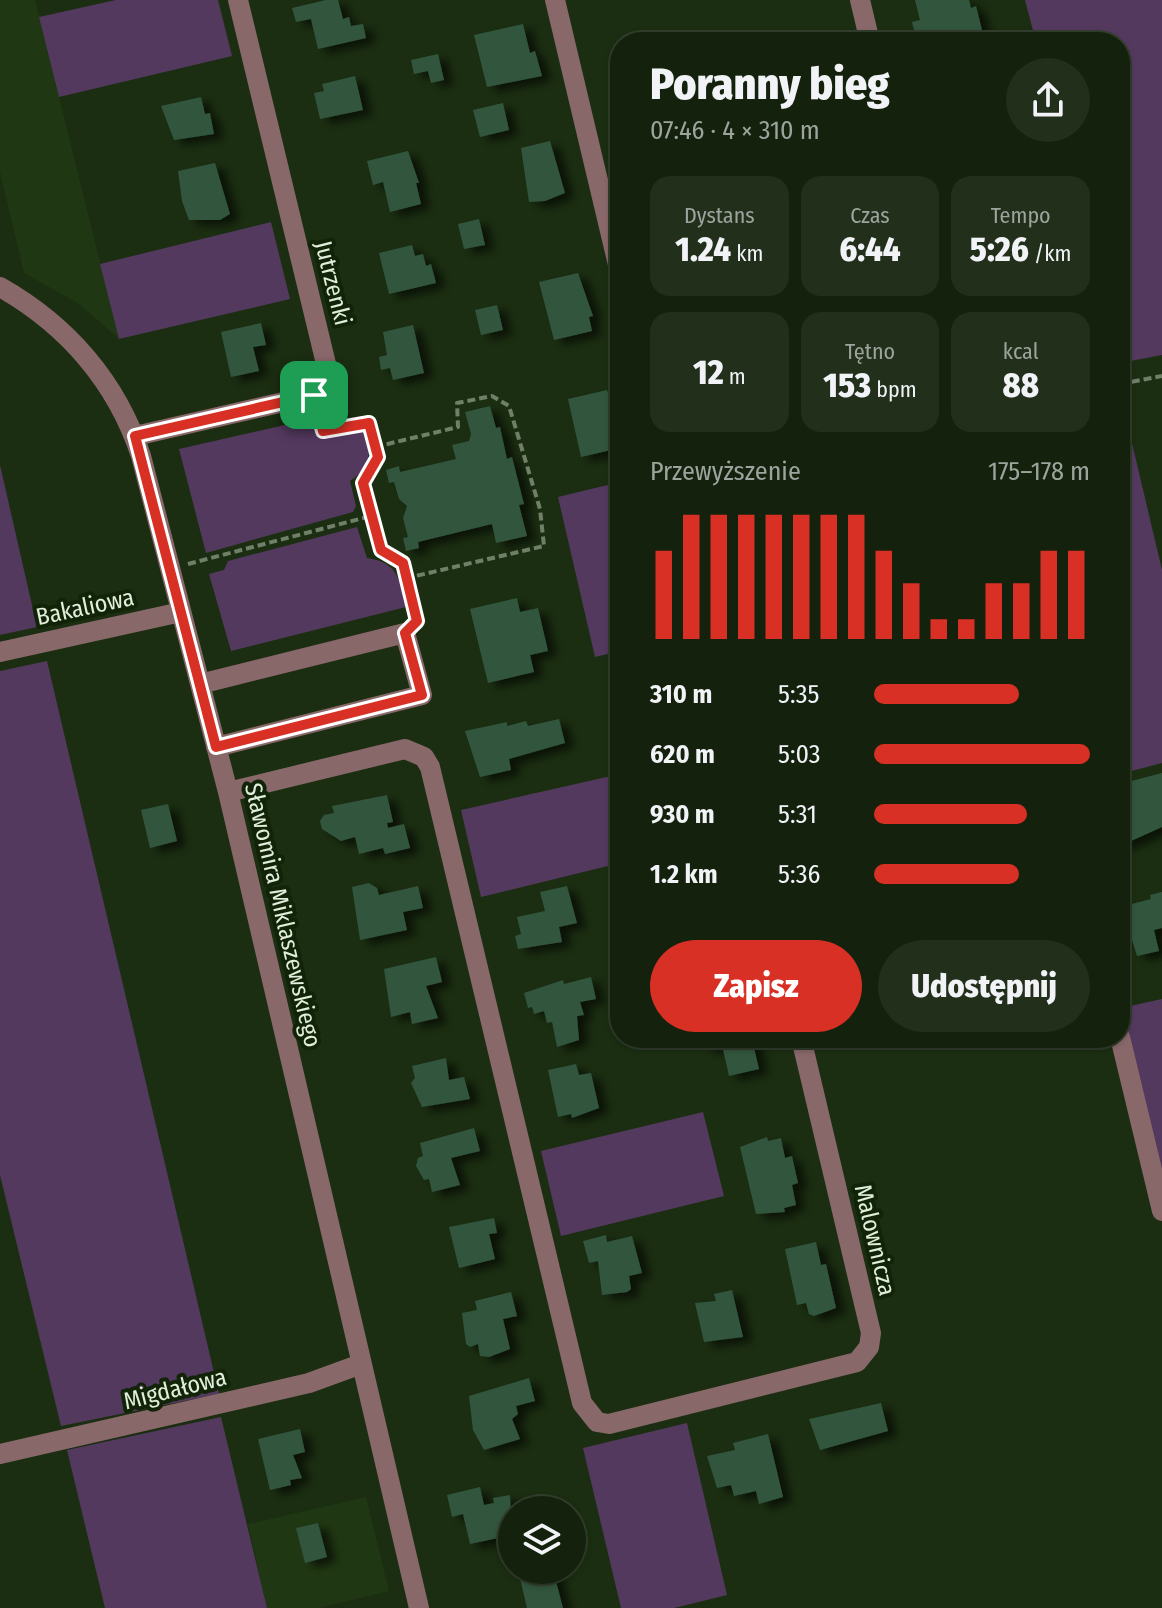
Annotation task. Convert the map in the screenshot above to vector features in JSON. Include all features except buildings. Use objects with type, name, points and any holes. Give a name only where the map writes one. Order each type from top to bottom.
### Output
[{"type":"street","name":"Jutrzenki","points":[[238,0],[328,372],[323,389],[314,395]]},
{"type":"street","points":[[555,0],[610,231]]},
{"type":"street","points":[[860,0],[868,32]]},
{"type":"street","name":"Sławomira Miklaszewskiego","points":[[0,287],[52,322],[87,356],[105,381],[135,436],[228,792],[419,1608]]},
{"type":"street","points":[[135,436],[314,395]]},
{"type":"street","name":"Bakaliowa","points":[[0,652],[181,612]]},
{"type":"street","points":[[200,684],[405,633],[422,695],[216,747]]},
{"type":"street","name":"Malownicza","points":[[228,792],[405,749],[424,757],[430,767],[582,1403],[591,1418],[609,1424],[857,1362],[869,1347],[871,1333],[803,1048]]},
{"type":"street","points":[[1123,1048],[1162,1211]]},
{"type":"street","name":"Migdałowa","points":[[0,1454],[309,1383],[361,1364]]},
{"type":"path","points":[[1130,382],[1162,376]]},
{"type":"path","points":[[314,395],[323,431],[369,423],[378,457],[363,483],[381,550],[403,563],[417,621],[405,633]]},
{"type":"path","points":[[375,447],[458,427],[457,403],[492,396],[509,406],[540,509],[544,546],[407,578]]},
{"type":"path","points":[[170,569],[371,516]]},
{"type":"shaded area","points":[[0,0],[35,0],[119,339],[79,304],[24,273],[0,172]]},
{"type":"shaded area","points":[[116,0],[218,0],[232,56],[59,97],[39,17]]},
{"type":"shaded area","points":[[1025,0],[1162,0],[1162,355],[1130,361],[1130,32],[1033,32]]},
{"type":"shaded area","points":[[271,222],[290,299],[119,339],[100,264]]},
{"type":"shaded area","points":[[316,418],[320,438],[359,429],[366,433],[369,448],[365,466],[350,481],[356,506],[353,512],[206,553],[179,449]]},
{"type":"shaded area","points":[[1130,435],[1162,570],[1162,763],[1130,771]]},
{"type":"shaded area","points":[[0,465],[37,627],[0,635]]},
{"type":"shaded area","points":[[610,484],[610,653],[595,657],[558,497]]},
{"type":"shaded area","points":[[357,527],[367,558],[385,564],[396,574],[406,607],[231,651],[209,574],[224,570],[228,561]]},
{"type":"shaded area","points":[[47,661],[219,1394],[61,1426],[0,1175],[0,671]]},
{"type":"shaded area","points":[[610,776],[610,865],[481,897],[461,810]]},
{"type":"shaded area","points":[[1162,999],[1162,1171],[1130,1044],[1130,1006]]},
{"type":"shaded area","points":[[703,1112],[724,1196],[561,1236],[541,1151]]},
{"type":"shaded area","points":[[221,1417],[267,1608],[105,1608],[67,1450]]},
{"type":"shaded area","points":[[687,1423],[727,1595],[674,1608],[621,1608],[583,1448]]},
{"type":"shaded area","points":[[366,1497],[389,1591],[319,1608],[267,1608],[248,1524]]},
{"type":"route","points":[[314,395],[323,431],[369,423],[378,457],[363,483],[381,550],[403,563],[417,621],[405,633],[422,695],[216,747],[135,436],[314,395]]}]
